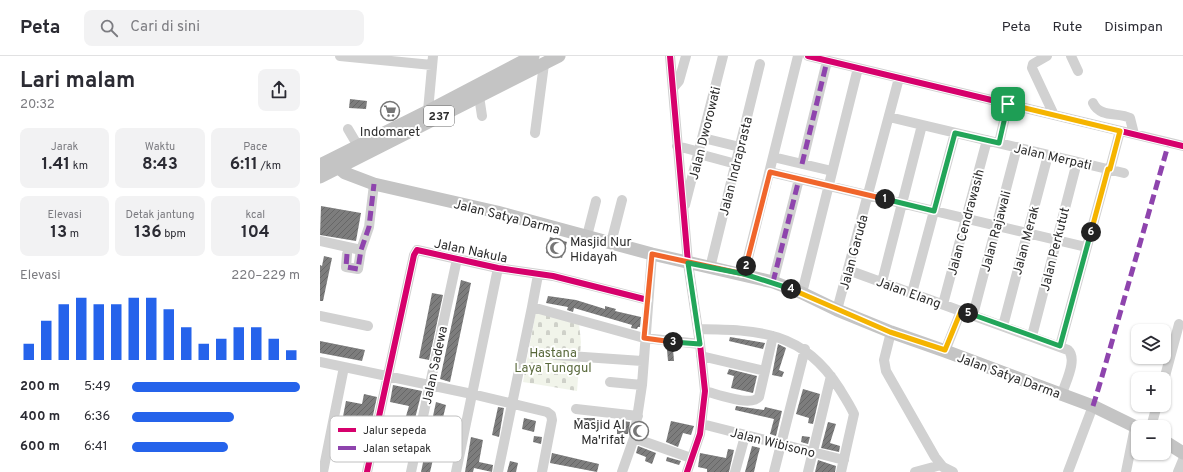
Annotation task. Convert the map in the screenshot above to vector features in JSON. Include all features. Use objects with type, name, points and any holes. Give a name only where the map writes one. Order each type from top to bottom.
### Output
[{"type":"main road","name":"237","points":[[320,177],[358,146],[428,112],[533,56]]},
{"type":"main road","name":"237","points":[[320,165],[336,163],[479,96],[559,56]]},
{"type":"main road","name":"Jalan Satya Darma","points":[[336,163],[345,173],[374,184],[497,212],[652,254],[710,268],[744,274],[773,282],[802,293],[837,310],[890,332],[945,350],[1062,394],[1092,406],[1131,425]]},
{"type":"main road","points":[[1171,446],[1183,454]]},
{"type":"street","points":[[340,56],[433,60],[428,112]]},
{"type":"street","points":[[670,56],[688,263],[700,344],[705,391],[702,424],[687,472]]},
{"type":"street","points":[[673,88],[679,81],[686,56]]},
{"type":"street","name":"Jalan Dworowati","points":[[684,211],[723,56]]},
{"type":"street","points":[[744,274],[798,56]]},
{"type":"street","points":[[808,56],[1183,146]]},
{"type":"street","points":[[1047,56],[1033,64],[1032,68],[1054,115]]},
{"type":"street","points":[[1071,56],[1078,71]]},
{"type":"street","points":[[802,164],[827,60]]},
{"type":"street","points":[[535,133],[544,64]]},
{"type":"street","name":"Jalan Indraprasta","points":[[710,268],[760,64]]},
{"type":"street","points":[[802,293],[858,68]]},
{"type":"street","name":"Jalan Garuda","points":[[837,310],[899,78]]},
{"type":"street","points":[[479,96],[482,116]]},
{"type":"street","points":[[1093,103],[1096,109],[1102,112],[1130,118],[1134,134]]},
{"type":"street","points":[[999,143],[1008,104]]},
{"type":"street","name":"Jalan Merpati","points":[[889,117],[1124,173]]},
{"type":"street","points":[[882,282],[922,125]]},
{"type":"street","points":[[348,129],[358,146]]},
{"type":"street","points":[[1062,394],[1072,358],[1071,352],[1060,346],[1086,247],[1120,131]]},
{"type":"street","points":[[912,293],[955,133]]},
{"type":"street","points":[[703,138],[740,147]]},
{"type":"street","name":"Jalan Cendrawasih","points":[[944,304],[987,140]]},
{"type":"street","points":[[677,146],[736,164]]},
{"type":"street","name":"Jalan Rajawali","points":[[973,315],[1017,147]]},
{"type":"street","name":"Jalan Merak","points":[[1003,326],[1048,155]]},
{"type":"street","points":[[773,157],[832,171]]},
{"type":"street","name":"Jalan Perkutut","points":[[1032,336],[1077,162]]},
{"type":"street","points":[[770,172],[1086,247]]},
{"type":"street","points":[[773,282],[799,179]]},
{"type":"street","points":[[347,254],[346,267],[358,269],[361,250],[369,227],[374,184]]},
{"type":"street","points":[[611,243],[622,200]]},
{"type":"street","points":[[587,236],[596,201]]},
{"type":"street","points":[[320,241],[361,250]]},
{"type":"street","name":"Jalan Nakula","points":[[379,416],[415,252],[420,250],[498,268],[553,276],[648,300]]},
{"type":"street","points":[[622,472],[634,438],[638,416],[642,385],[642,361],[652,254]]},
{"type":"street","name":"Jalan Sadewa","points":[[423,416],[457,259]]},
{"type":"street","points":[[462,443],[498,268]]},
{"type":"street","name":"Jalan Elang","points":[[848,270],[1060,346]]},
{"type":"street","points":[[498,472],[538,275]]},
{"type":"street","points":[[532,306],[644,338],[700,344]]},
{"type":"street","points":[[945,350],[961,311]]},
{"type":"street","points":[[320,316],[368,326]]},
{"type":"street","points":[[1166,372],[1179,324]]},
{"type":"street","points":[[698,329],[751,331],[773,336],[805,349],[816,358],[831,376],[854,414],[842,472]]},
{"type":"street","points":[[890,332],[884,360],[886,371],[942,468]]},
{"type":"street","points":[[705,391],[740,400],[757,400],[773,336]]},
{"type":"street","points":[[774,472],[805,349]]},
{"type":"street","points":[[555,355],[642,361]]},
{"type":"street","points":[[701,356],[765,371]]},
{"type":"street","points":[[320,362],[513,403],[547,412],[551,415],[552,420],[543,472]]},
{"type":"street","points":[[334,416],[344,367]]},
{"type":"street","points":[[808,472],[831,376]]},
{"type":"street","points":[[610,382],[642,385]]},
{"type":"street","points":[[1068,472],[1092,406]]},
{"type":"street","points":[[576,409],[638,416]]},
{"type":"street","name":"Jalan Wibisono","points":[[702,424],[844,460]]},
{"type":"street","points":[[735,472],[745,436]]},
{"type":"street","points":[[323,472],[330,437]]},
{"type":"street","points":[[634,438],[691,458]]},
{"type":"street","points":[[1126,472],[1131,452]]},
{"type":"street","points":[[1178,472],[1183,454]]},
{"type":"street","name":"Jalan Nakula","points":[[367,472],[369,462]]},
{"type":"street","name":"Jalan Sadewa","points":[[411,472],[413,462]]},
{"type":"street","points":[[456,472],[458,462]]},
{"type":"street","points":[[915,472],[942,468],[953,472]]},
{"type":"green space","name":"Hastana Laya Tunggul","points":[[536,311],[579,324],[581,342],[577,391],[523,382]]},
{"type":"building","points":[[350,99],[367,101],[366,109],[349,108]]},
{"type":"building","points":[[321,206],[361,213],[356,241],[320,235]]},
{"type":"building","name":"Masjid Nur Hidayah","points":[[550,237],[567,242],[562,258],[546,253]]},
{"type":"building","points":[[324,256],[332,258],[323,301],[320,301],[320,265],[322,266]]},
{"type":"building","points":[[461,280],[471,283],[450,382],[440,379]]},
{"type":"building","points":[[432,293],[443,295],[429,360],[419,358]]},
{"type":"building","points":[[548,296],[576,300],[605,309],[605,306],[616,309],[615,311],[641,317],[640,327],[637,329],[631,328],[632,325],[574,308],[573,312],[567,310],[568,307],[546,303]]},
{"type":"building","points":[[730,337],[765,343],[763,349],[729,341]]},
{"type":"building","points":[[320,341],[365,350],[362,361],[320,353]]},
{"type":"building","points":[[778,344],[786,348],[779,370],[784,372],[782,377],[772,375]]},
{"type":"building","points":[[673,349],[674,361],[668,361],[667,350]]},
{"type":"building","points":[[729,369],[757,376],[753,393],[731,388],[734,376],[727,374]]},
{"type":"building","points":[[393,385],[422,391],[416,416],[406,416],[409,406],[390,402]]},
{"type":"building","points":[[803,389],[820,394],[813,424],[808,423],[809,418],[796,414]]},
{"type":"building","points":[[364,394],[377,397],[373,416],[343,416],[346,401],[362,404]]},
{"type":"building","points":[[436,402],[446,405],[443,416],[433,416]]},
{"type":"building","points":[[736,406],[764,410],[765,407],[782,411],[776,436],[770,434],[774,419],[735,410]]},
{"type":"building","points":[[498,407],[504,408],[499,437],[492,435]]},
{"type":"building","points":[[524,418],[536,421],[534,432],[522,429]]},
{"type":"building","points":[[577,418],[595,418],[595,427],[588,427],[588,424],[577,425]]},
{"type":"building","points":[[623,421],[630,422],[628,434],[617,434],[617,426],[623,426]]},
{"type":"building","points":[[671,421],[694,426],[691,435],[683,433],[678,447],[666,442]]},
{"type":"building","points":[[828,422],[836,424],[830,443],[840,446],[839,452],[821,448]]},
{"type":"building","points":[[534,436],[542,437],[541,444],[533,442]]},
{"type":"building","points":[[802,436],[810,437],[808,444],[801,442]]},
{"type":"building","points":[[471,437],[483,440],[479,462],[493,465],[492,472],[474,468],[473,472],[465,472]]},
{"type":"building","points":[[638,446],[656,453],[652,464],[645,461],[646,457],[636,453]]},
{"type":"building","points":[[752,446],[760,448],[754,472],[745,472]]},
{"type":"building","points":[[728,449],[734,450],[729,472],[707,472],[707,469],[698,467],[700,453],[726,458]]},
{"type":"building","points":[[552,453],[599,464],[597,472],[550,463]]},
{"type":"building","points":[[667,457],[681,461],[679,465],[666,461]]},
{"type":"building","points":[[818,460],[836,466],[835,472],[815,472]]},
{"type":"building","points":[[510,461],[518,463],[516,472],[507,472]]},
{"type":"building","points":[[423,462],[432,462],[430,472],[421,472]]},
{"type":"marked path","points":[[802,164],[827,61]]},
{"type":"marked path","points":[[1093,406],[1169,142]]},
{"type":"marked path","points":[[770,172],[868,195]]},
{"type":"marked path","points":[[773,282],[799,179]]},
{"type":"marked path","points":[[347,254],[346,267],[358,269],[361,250],[369,227],[374,184]]},
{"type":"cycle path","points":[[670,56],[688,263],[700,344],[705,391],[700,434],[687,472]]},
{"type":"cycle path","points":[[808,56],[1183,146]]},
{"type":"cycle path","points":[[379,416],[414,255],[417,250],[498,268],[553,276],[648,300]]},
{"type":"cycle path","points":[[367,472],[369,462]]},
{"type":"place","name":"Indomaret","points":[[390,111]]},
{"type":"place","name":"Masjid Nur Hidayah","points":[[556,248]]},
{"type":"place","name":"Masjid Al Ma'rifat","points":[[639,431]]},
{"type":"route","points":[[1008,104],[999,143],[955,133],[934,211],[770,172],[744,274],[652,254],[644,338],[677,343],[700,344],[688,263],[744,274],[773,282],[802,293],[837,310],[890,332],[945,350],[961,311],[1060,346],[1108,169],[1110,169],[1120,131],[1008,104]]}]
